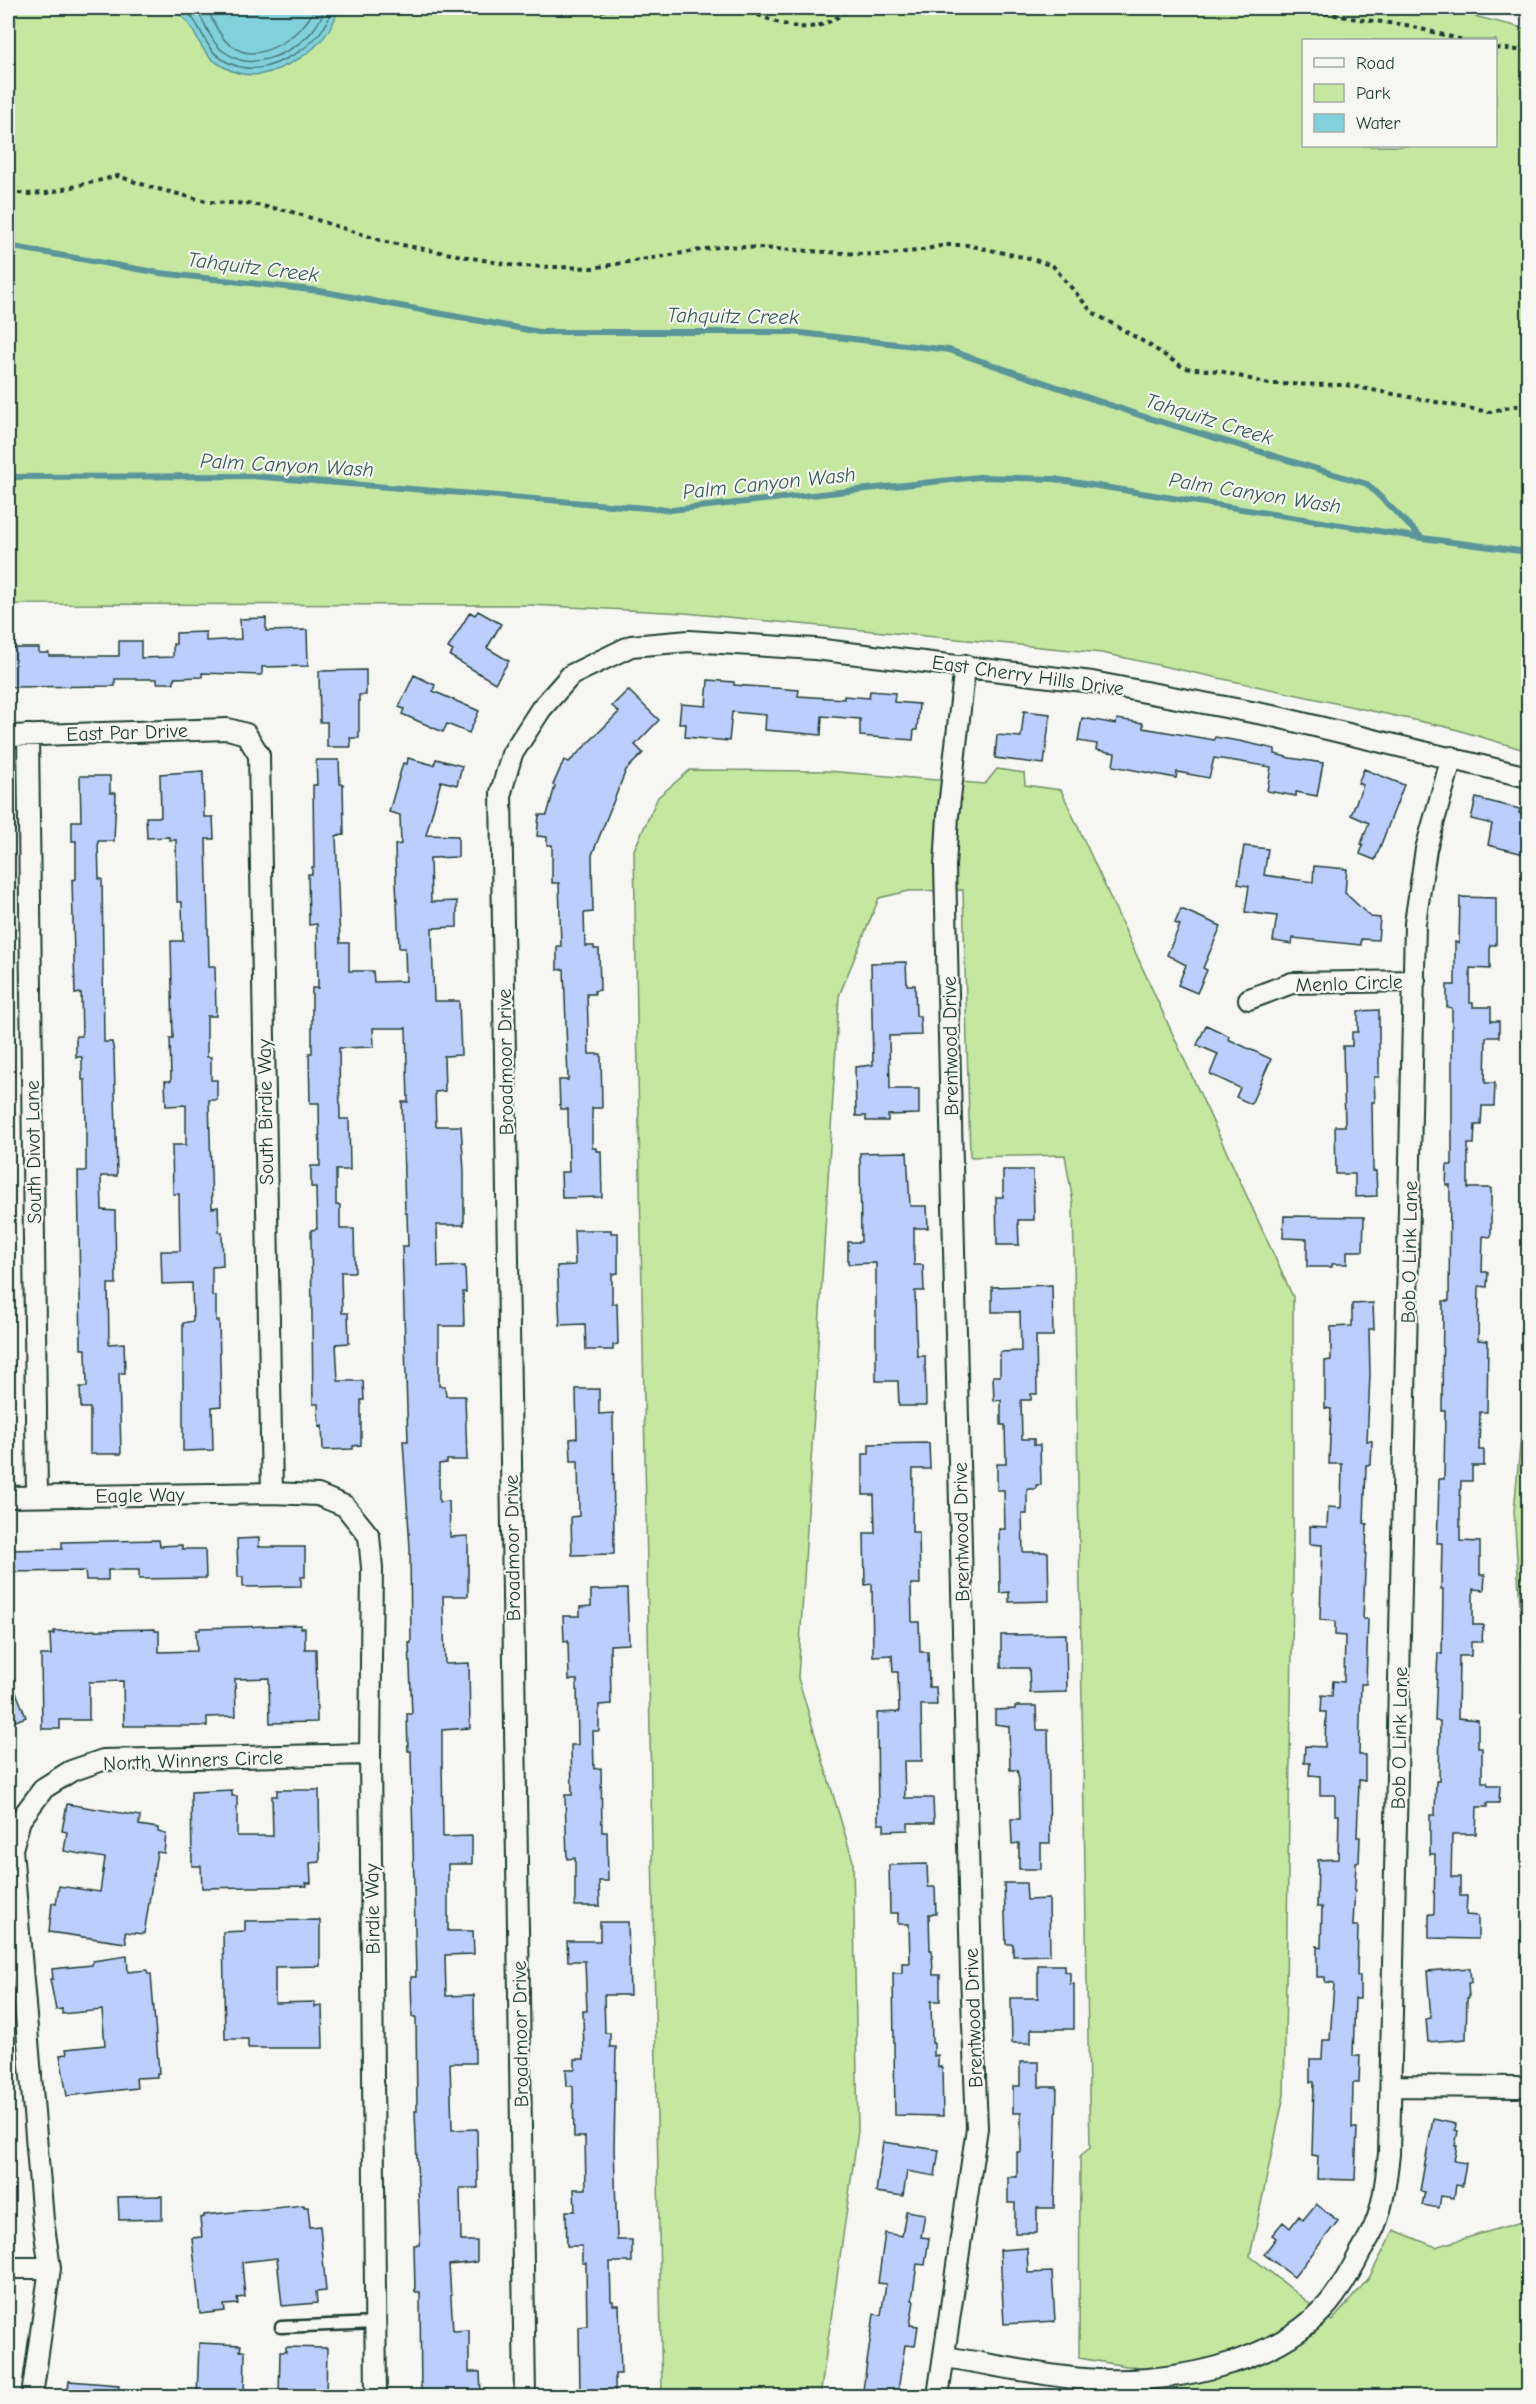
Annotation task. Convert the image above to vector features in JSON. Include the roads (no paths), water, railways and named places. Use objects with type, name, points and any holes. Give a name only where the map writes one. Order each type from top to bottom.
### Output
[{"type":"street","name":"East Cherry Hills Drive","points":[[541,709],[572,675],[630,646],[689,641],[792,647],[965,665],[1092,682],[1273,716],[1528,777]]},
{"type":"street","name":"Brentwood Drive","points":[[938,2397],[977,2128],[945,866],[948,816],[965,665]]},
{"type":"street","name":"Broadmoor Drive","points":[[525,2397],[501,792],[512,754],[541,709]]},
{"type":"street","name":"East Par Drive","points":[[8,736],[228,729],[246,734]]},
{"type":"street","name":"South Birdie Way","points":[[246,734],[259,754],[272,1493]]},
{"type":"street","name":"South Divot Lane","points":[[28,735],[37,1496]]},
{"type":"street","name":"Bob O Link Lane","points":[[945,2357],[1084,2379],[1145,2380],[1190,2375],[1228,2364],[1269,2347],[1304,2326],[1328,2304],[1341,2287],[1375,2226],[1385,2190],[1389,2154],[1415,923],[1426,849],[1452,757]]},
{"type":"street","name":"Menlo Circle","points":[[1249,999],[1292,983],[1415,981]]},
{"type":"street","name":"Eagle Way","points":[[8,1497],[272,1493]]},
{"type":"street","name":"Birdie Way","points":[[272,1493],[318,1495],[345,1506],[369,1536],[372,1568],[370,1754],[376,2397]]},
{"type":"street","name":"North Winners Circle","points":[[32,2397],[50,2268],[43,2220],[12,1850],[20,1820],[44,1788],[71,1771],[103,1760],[370,1754]]},
{"type":"street","points":[[1391,2086],[1518,2087]]},
{"type":"street","points":[[8,2268],[50,2268]]},
{"type":"lane","points":[[281,2326],[376,2323]]},
{"type":"water","points":[[167,8],[338,8],[329,30],[307,54],[272,72],[253,75],[233,71],[213,60],[188,22]]},
{"type":"waterway","name":"Tahquitz Creek","points":[[8,246],[160,273],[320,291],[539,332],[792,332],[949,350],[1142,416],[1367,484],[1422,538]]},
{"type":"waterway","name":"Palm Canyon Wash","points":[[8,477],[251,476],[671,510],[979,477],[1054,479],[1422,538],[1528,552]]}]
